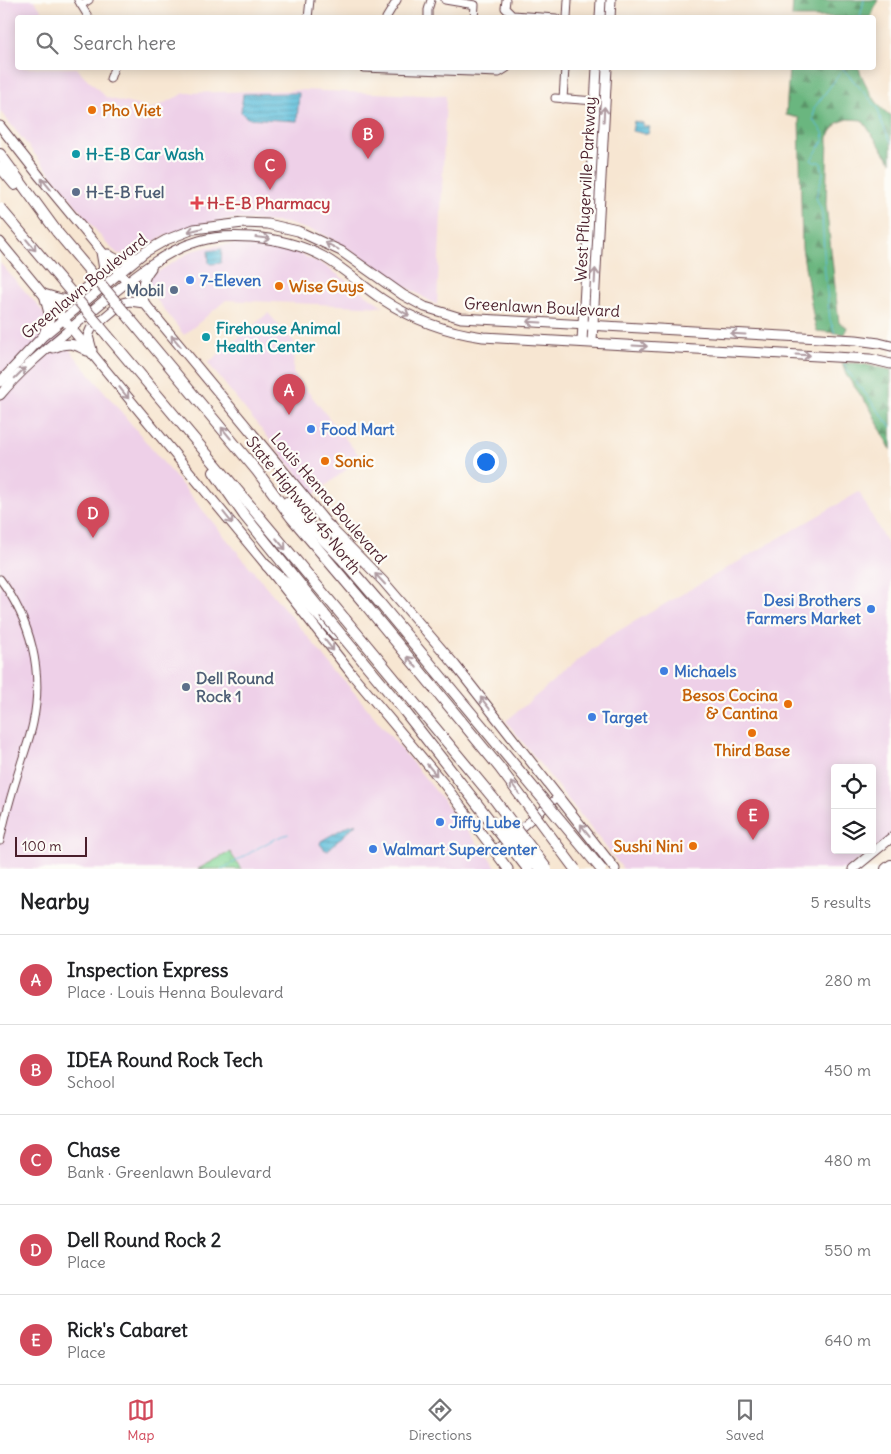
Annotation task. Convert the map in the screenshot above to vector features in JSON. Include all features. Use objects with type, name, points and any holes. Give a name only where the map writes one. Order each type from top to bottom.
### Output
[{"type":"highway","points":[[0,154],[57,232]]},
{"type":"highway","name":"State Highway 45 North","points":[[0,167],[57,232],[257,471],[292,517],[499,768],[575,869]]},
{"type":"highway","points":[[0,208],[345,619],[494,799],[548,869]]},
{"type":"highway","points":[[194,440],[228,493],[324,614],[408,715],[528,869]]},
{"type":"highway","points":[[257,471],[342,560],[379,602],[601,869]]},
{"type":"highway","points":[[329,526],[346,553],[476,714],[593,869]]},
{"type":"highway","points":[[267,566],[296,591],[365,669],[430,752],[480,800],[540,869]]},
{"type":"highway","points":[[886,869],[891,865]]},
{"type":"main road","points":[[600,15],[601,0]]},
{"type":"main road","points":[[610,15],[611,0]]},
{"type":"main road","name":"West Pflugerville Parkway","points":[[582,342],[597,70]]},
{"type":"main road","name":"West Pflugerville Parkway","points":[[592,342],[607,70]]},
{"type":"main road","name":"Louis Henna Boulevard","points":[[0,126],[40,177],[329,526],[383,581],[449,658],[615,869]]},
{"type":"main road","points":[[592,154],[602,155]]},
{"type":"main road","name":"Greenlawn Boulevard","points":[[2,381],[43,336],[145,252],[166,240],[194,229],[244,223],[268,224],[298,231],[326,242],[403,295],[424,307],[461,318],[856,340],[891,346]]},
{"type":"main road","name":"Greenlawn Boulevard","points":[[0,394],[19,374],[72,328],[154,263],[199,241],[242,237],[262,238],[293,244],[322,256],[409,316],[452,332],[483,337],[870,359],[891,364]]},
{"type":"main road","points":[[0,242],[267,566],[351,673],[444,784],[508,869]]},
{"type":"main road","points":[[100,248],[120,260],[128,260],[145,252]]},
{"type":"main road","points":[[44,294],[65,300],[72,298],[92,282],[104,269],[100,248]]},
{"type":"main road","points":[[94,355],[88,336],[91,329],[122,304],[130,301],[144,303],[142,292],[145,275],[154,263]]},
{"type":"main road","points":[[365,286],[372,273]]},
{"type":"main road","points":[[43,336],[47,330],[50,317],[44,294]]},
{"type":"main road","points":[[42,354],[62,344],[71,343],[77,344],[94,355]]},
{"type":"main road","points":[[853,869],[891,838]]},
{"type":"street","points":[[87,15],[80,2],[89,0]]},
{"type":"street","points":[[308,15],[310,0]]},
{"type":"street","points":[[388,15],[397,0]]},
{"type":"street","points":[[428,15],[431,0]]},
{"type":"street","points":[[445,0],[475,5],[474,15]]},
{"type":"street","points":[[506,0],[505,8],[512,15]]},
{"type":"street","points":[[568,0],[568,15]]},
{"type":"street","points":[[110,79],[113,70]]},
{"type":"street","points":[[472,70],[499,73],[504,70]]},
{"type":"street","points":[[563,99],[565,70]]},
{"type":"street","points":[[554,98],[595,100]]},
{"type":"street","points":[[0,579],[19,609],[30,637],[36,659],[37,690],[33,724],[7,808],[0,841]]},
{"type":"street","points":[[495,850],[559,796]]},
{"type":"shaded area","points":[[0,0],[34,0],[45,15],[15,15],[15,70],[79,70],[107,98],[152,109],[185,93],[301,90],[446,96],[437,305],[320,233],[286,223],[235,219],[200,224],[162,237],[132,254],[118,254],[107,244],[0,111]]},
{"type":"shaded area","points":[[242,243],[267,245],[298,253],[324,265],[384,307],[226,300],[184,335],[149,290],[148,281],[151,276],[192,251],[207,247]]},
{"type":"shaded area","points":[[0,263],[40,308],[69,349],[430,784],[498,869],[0,869]]},
{"type":"shaded area","points":[[268,313],[294,342],[293,373],[361,458],[314,495],[208,363]]},
{"type":"shaded area","points":[[859,492],[891,551],[891,837],[876,848],[876,764],[831,764],[831,854],[868,854],[847,869],[623,869],[506,721],[606,638]]},
{"type":"green space","points":[[793,0],[878,0],[872,15],[792,15]]},
{"type":"green space","points":[[789,70],[860,70],[876,102],[891,115],[891,162],[862,120],[848,119],[837,123],[828,137],[826,204],[839,323],[847,327],[845,334],[817,331],[814,321],[802,248],[799,118],[786,115]]},
{"type":"green space","points":[[842,363],[857,363],[891,370],[891,450],[870,408],[846,375]]},
{"type":"green space","points":[[230,852],[241,869],[198,869]]},
{"type":"water","points":[[299,93],[297,121],[247,118],[241,112],[243,94]]},
{"type":"water","points":[[634,121],[643,123],[643,126],[650,127],[648,134],[632,131]]},
{"type":"water","points":[[222,249],[221,263],[209,263],[208,251]]},
{"type":"water","points":[[357,823],[328,850],[325,850],[320,844],[321,841],[347,826]]},
{"type":"waterway","points":[[861,15],[864,0]]},
{"type":"waterway","points":[[835,333],[830,320],[825,273],[822,212],[816,197],[823,174],[821,162],[811,160],[824,140],[823,132],[813,120],[814,108],[842,70]]},
{"type":"waterway","points":[[844,70],[878,108],[881,121],[891,142]]},
{"type":"waterway","points":[[844,363],[850,374],[891,427]]},
{"type":"waterway","points":[[221,869],[271,841],[288,834]]},
{"type":"place","name":"Pho Viet","points":[[92,110]]},
{"type":"place","name":"H-E-B Car Wash","points":[[76,154]]},
{"type":"place","name":"IDEA Round Rock Tech","points":[[368,159]]},
{"type":"place","name":"Chase","points":[[270,190]]},
{"type":"place","name":"H-E-B Fuel","points":[[76,192]]},
{"type":"place","name":"H-E-B Pharmacy","points":[[197,203]]},
{"type":"place","name":"7-Eleven","points":[[190,280]]},
{"type":"place","name":"Wise Guys","points":[[279,286]]},
{"type":"place","name":"Mobil","points":[[174,290]]},
{"type":"place","name":"Firehouse Animal Health Center","points":[[206,337]]},
{"type":"place","name":"Inspection Express","points":[[289,415]]},
{"type":"place","name":"Food Mart","points":[[311,429]]},
{"type":"place","name":"Sonic","points":[[325,461]]},
{"type":"place","name":"Dell Round Rock 2","points":[[93,538]]},
{"type":"place","name":"Desi Brothers Farmers Market","points":[[871,609]]},
{"type":"place","name":"Michaels","points":[[664,671]]},
{"type":"place","name":"Dell Round Rock 1","points":[[186,687]]},
{"type":"place","name":"Besos Cocina & Cantina","points":[[788,704]]},
{"type":"place","name":"Target","points":[[592,717]]},
{"type":"place","name":"Third Base","points":[[752,733]]},
{"type":"place","name":"Jiffy Lube","points":[[440,822]]},
{"type":"place","name":"Rick's Cabaret","points":[[753,840]]},
{"type":"place","name":"Sushi Nini","points":[[693,846]]},
{"type":"place","name":"Walmart Supercenter","points":[[373,849]]}]
